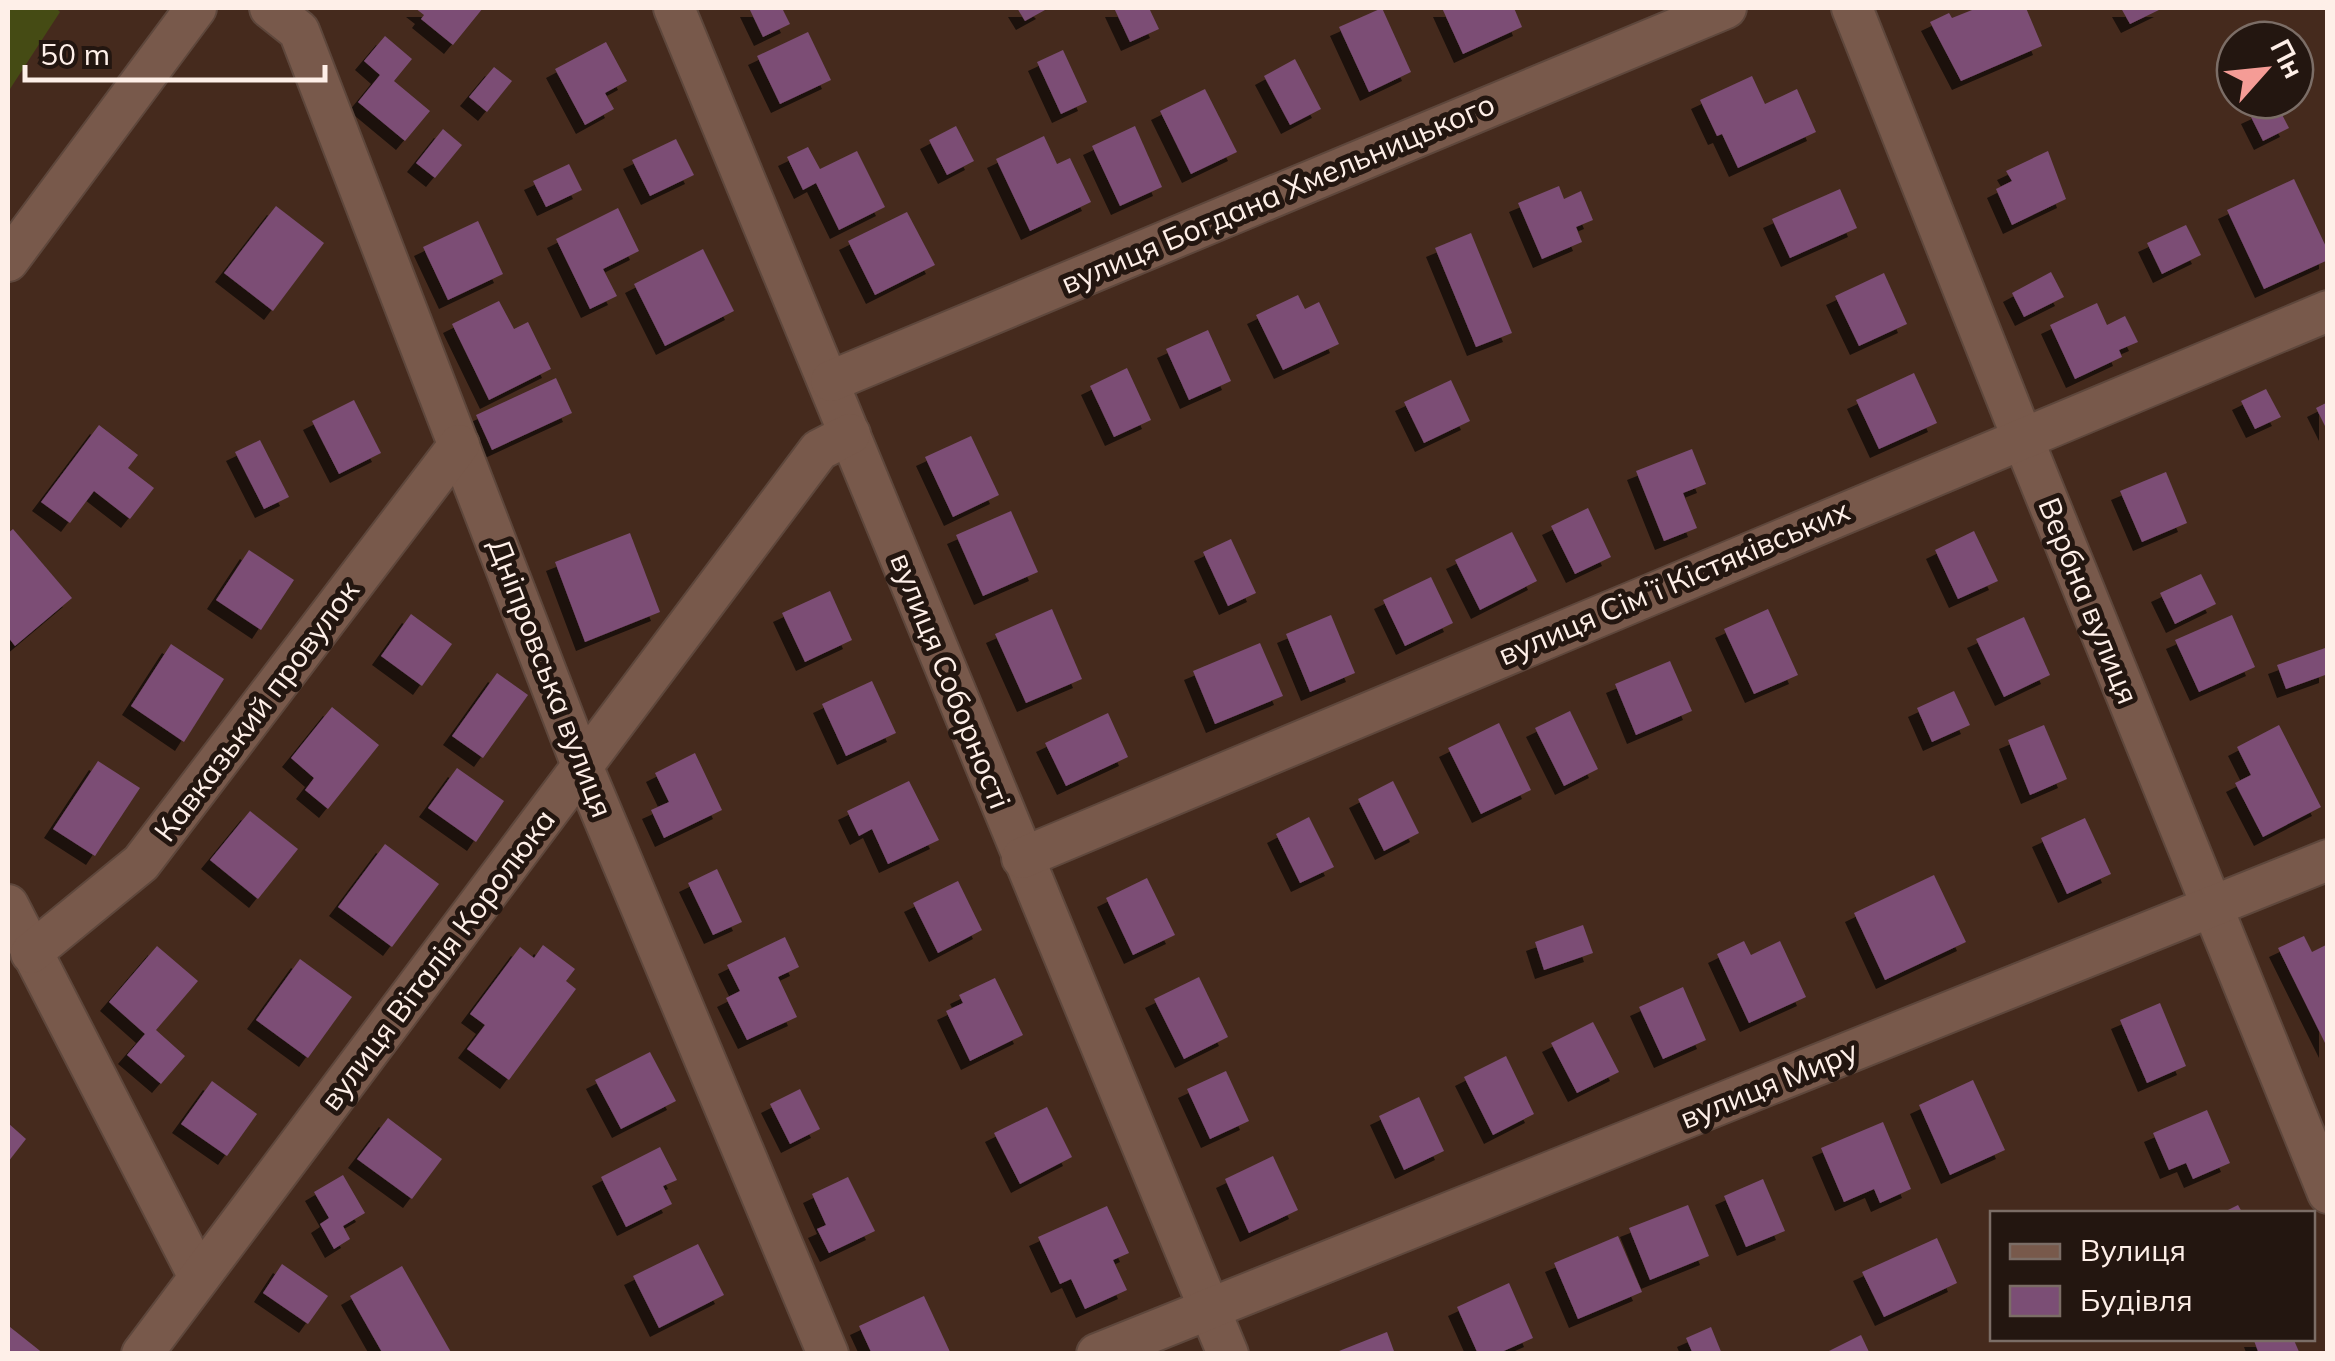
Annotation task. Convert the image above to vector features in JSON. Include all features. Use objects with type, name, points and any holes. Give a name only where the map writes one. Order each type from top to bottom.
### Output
[{"type":"street","points":[[8,261],[196,8]]},
{"type":"street","name":"Дніпровська вулиця","points":[[270,8],[299,32],[583,768],[828,1354]]},
{"type":"street","name":"вулиця Соборності","points":[[674,8],[1228,1354]]},
{"type":"street","name":"вулиця Богдана Хмельницького","points":[[830,382],[1726,8]]},
{"type":"street","name":"Вербна вулиця","points":[[1852,8],[2328,1193]]},
{"type":"street","name":"вулиця Сімʼї Кістяківських","points":[[1022,858],[2328,311]]},
{"type":"street","name":"вулиця Віталія Королюка","points":[[142,1354],[818,450],[850,434]]},
{"type":"street","name":"Кавказький провулок","points":[[31,953],[141,864],[459,445]]},
{"type":"street","name":"вулиця Миру","points":[[1097,1354],[2328,860]]},
{"type":"street","points":[[8,905],[199,1277]]},
{"type":"green space","points":[[8,8],[56,8],[60,12],[8,92]]},
{"type":"building","points":[[415,8],[483,8],[453,45],[421,19],[424,15]]},
{"type":"building","points":[[749,8],[782,8],[790,24],[763,37]]},
{"type":"building","points":[[1017,8],[1043,8],[1045,10],[1025,21]]},
{"type":"building","points":[[1114,8],[1149,8],[1159,29],[1130,42]]},
{"type":"building","points":[[1382,8],[1411,72],[1369,92],[1339,27]]},
{"type":"building","points":[[1442,8],[1514,8],[1522,27],[1463,54]]},
{"type":"building","points":[[1977,8],[2026,8],[2042,46],[1961,81],[1930,22],[1949,13],[1952,18]]},
{"type":"building","points":[[2121,8],[2163,8],[2130,24]]},
{"type":"building","points":[[808,32],[831,80],[780,104],[757,56]]},
{"type":"building","points":[[385,36],[412,59],[394,81],[430,111],[405,141],[358,102],[380,75],[364,61]]},
{"type":"building","points":[[606,42],[627,81],[605,93],[614,109],[585,125],[555,69]]},
{"type":"building","points":[[1063,50],[1087,102],[1061,114],[1037,62]]},
{"type":"building","points":[[1295,59],[1321,109],[1290,125],[1264,76]]},
{"type":"building","points":[[494,67],[512,81],[487,112],[469,97]]},
{"type":"building","points":[[1752,76],[1765,104],[1797,89],[1816,132],[1738,168],[1700,100]]},
{"type":"building","points":[[1205,89],[1237,152],[1191,174],[1160,111]]},
{"type":"building","points":[[2252,120],[2285,120],[2289,128],[2263,141]]},
{"type":"building","points":[[956,126],[974,161],[947,175],[929,140]]},
{"type":"building","points":[[1135,126],[1162,187],[1120,206],[1092,146]]},
{"type":"building","points":[[443,129],[462,145],[435,178],[416,163]]},
{"type":"building","points":[[1044,136],[1057,164],[1070,158],[1091,202],[1030,231],[996,159]]},
{"type":"building","points":[[676,139],[694,175],[650,196],[632,160]]},
{"type":"building","points":[[808,147],[820,169],[857,151],[885,207],[839,230],[816,183],[803,190],[787,157]]},
{"type":"building","points":[[2048,151],[2066,199],[2012,225],[1996,189],[2012,181],[2006,171]]},
{"type":"building","points":[[569,164],[582,190],[546,207],[533,181]]},
{"type":"building","points":[[2294,179],[2328,251],[2328,260],[2264,289],[2227,210]]},
{"type":"building","points":[[1559,186],[1564,199],[1581,191],[1593,220],[1576,227],[1582,242],[1542,259],[1518,203]]},
{"type":"building","points":[[1840,189],[1857,228],[1790,258],[1772,219]]},
{"type":"building","points":[[276,206],[324,243],[273,311],[224,273]]},
{"type":"building","points":[[618,208],[639,251],[603,269],[617,296],[590,309],[556,239]]},
{"type":"building","points":[[907,212],[935,265],[875,295],[848,241]]},
{"type":"building","points":[[478,221],[503,274],[448,300],[423,247]]},
{"type":"building","points":[[2186,225],[2201,255],[2162,274],[2147,243]]},
{"type":"building","points":[[1471,233],[1512,333],[1476,347],[1435,248]]},
{"type":"building","points":[[703,249],[734,311],[665,346],[634,284]]},
{"type":"building","points":[[2051,272],[2064,297],[2024,317],[2012,293]]},
{"type":"building","points":[[1884,273],[1907,324],[1859,346],[1835,296]]},
{"type":"building","points":[[1298,295],[1305,309],[1319,302],[1339,344],[1283,370],[1256,315]]},
{"type":"building","points":[[499,301],[514,329],[528,322],[551,369],[489,400],[452,324]]},
{"type":"building","points":[[2097,303],[2107,325],[2125,316],[2138,342],[2119,350],[2122,357],[2075,379],[2050,325]]},
{"type":"building","points":[[1208,330],[1231,381],[1189,400],[1166,349]]},
{"type":"building","points":[[1127,368],[1151,420],[1114,437],[1090,386]]},
{"type":"building","points":[[1914,373],[1937,423],[1879,449],[1856,400]]},
{"type":"building","points":[[556,378],[572,413],[492,450],[476,415]]},
{"type":"building","points":[[1451,380],[1470,421],[1424,443],[1404,402]]},
{"type":"building","points":[[2266,389],[2281,417],[2255,429],[2241,401]]},
{"type":"building","points":[[354,400],[381,453],[339,474],[312,421]]},
{"type":"building","points":[[2328,402],[2328,432],[2316,408]]},
{"type":"building","points":[[99,425],[138,455],[128,468],[154,488],[130,519],[94,491],[70,523],[41,502]]},
{"type":"building","points":[[971,436],[999,495],[953,517],[925,457]]},
{"type":"building","points":[[260,440],[289,497],[264,509],[235,452]]},
{"type":"building","points":[[1692,449],[1706,484],[1683,493],[1697,528],[1664,541],[1636,471]]},
{"type":"building","points":[[2166,472],[2187,523],[2142,542],[2120,491]]},
{"type":"building","points":[[1588,508],[1611,557],[1575,574],[1551,526]]},
{"type":"building","points":[[1011,511],[1038,572],[983,596],[956,535]]},
{"type":"building","points":[[13,529],[72,598],[15,646],[8,637],[8,533]]},
{"type":"building","points":[[1974,531],[1998,581],[1958,599],[1935,550]]},
{"type":"building","points":[[1512,532],[1537,581],[1480,610],[1455,560]]},
{"type":"building","points":[[630,533],[660,612],[585,642],[555,562]]},
{"type":"building","points":[[1231,539],[1256,593],[1228,606],[1203,552]]},
{"type":"building","points":[[249,550],[294,580],[261,630],[216,600]]},
{"type":"building","points":[[2201,574],[2216,604],[2175,624],[2160,593]]},
{"type":"building","points":[[1431,577],[1453,623],[1405,646],[1383,600]]},
{"type":"building","points":[[830,591],[852,640],[805,662],[782,613]]},
{"type":"building","points":[[1052,609],[1082,679],[1026,703],[995,634]]},
{"type":"building","points":[[1768,609],[1798,675],[1754,694],[1724,629]]},
{"type":"building","points":[[411,614],[452,644],[422,686],[381,656]]},
{"type":"building","points":[[1331,615],[1355,673],[1310,692],[1286,634]]},
{"type":"building","points":[[2232,615],[2255,667],[2199,692],[2175,640]]},
{"type":"building","points":[[2024,617],[2050,675],[2004,697],[1976,639]]},
{"type":"building","points":[[1260,643],[1283,696],[1215,724],[1193,671]]},
{"type":"building","points":[[171,644],[224,679],[184,742],[131,706]]},
{"type":"building","points":[[2328,647],[2328,674],[2286,689],[2277,665]]},
{"type":"building","points":[[1670,661],[1692,711],[1636,735],[1615,684]]},
{"type":"building","points":[[497,673],[528,695],[483,758],[452,736]]},
{"type":"building","points":[[872,681],[896,733],[846,756],[822,704]]},
{"type":"building","points":[[1954,691],[1970,725],[1932,742],[1917,708]]},
{"type":"building","points":[[332,707],[379,745],[328,809],[305,790],[314,778],[291,758]]},
{"type":"building","points":[[1570,711],[1598,769],[1564,786],[1535,728]]},
{"type":"building","points":[[1108,713],[1128,757],[1066,786],[1045,743]]},
{"type":"building","points":[[1499,723],[1531,790],[1481,814],[1448,748]]},
{"type":"building","points":[[2044,725],[2067,779],[2030,795],[2008,740]]},
{"type":"building","points":[[2279,725],[2321,807],[2263,837],[2235,783],[2251,775],[2237,747]]},
{"type":"building","points":[[695,753],[722,810],[664,838],[651,810],[669,802],[655,773]]},
{"type":"building","points":[[98,761],[140,788],[95,856],[53,829]]},
{"type":"building","points":[[457,768],[504,801],[476,842],[428,808]]},
{"type":"building","points":[[909,781],[939,840],[888,864],[872,829],[859,836],[847,811]]},
{"type":"building","points":[[1393,781],[1419,833],[1384,851],[1358,799]]},
{"type":"building","points":[[250,811],[298,849],[258,899],[210,860]]},
{"type":"building","points":[[1309,817],[1334,867],[1300,883],[1276,834]]},
{"type":"building","points":[[2085,818],[2111,874],[2067,894],[2041,838]]},
{"type":"building","points":[[385,844],[439,884],[392,947],[338,907]]},
{"type":"building","points":[[717,869],[742,922],[713,935],[688,883]]},
{"type":"building","points":[[1934,875],[1966,942],[1885,980],[1854,913]]},
{"type":"building","points":[[1147,878],[1175,935],[1133,955],[1106,898]]},
{"type":"building","points":[[958,881],[982,930],[938,953],[913,903]]},
{"type":"building","points":[[1583,925],[1593,953],[1544,970],[1535,942]]},
{"type":"building","points":[[2304,936],[2312,952],[2328,944],[2328,1049],[2278,948]]},
{"type":"building","points":[[785,937],[799,967],[778,977],[797,1017],[747,1040],[726,998],[740,991],[727,965]]},
{"type":"building","points":[[1744,941],[1751,955],[1780,941],[1806,997],[1749,1023],[1717,954]]},
{"type":"building","points":[[543,945],[575,969],[566,981],[576,989],[509,1080],[467,1049],[485,1025],[470,1014],[520,947],[534,958]]},
{"type":"building","points":[[157,946],[198,981],[156,1030],[185,1056],[161,1084],[127,1055],[145,1034],[109,1002]]},
{"type":"building","points":[[300,959],[352,997],[308,1058],[256,1020]]},
{"type":"building","points":[[1199,977],[1228,1037],[1184,1059],[1154,999]]},
{"type":"building","points":[[995,978],[1023,1035],[970,1061],[946,1011],[963,1003],[959,995]]},
{"type":"building","points":[[1683,987],[1706,1040],[1663,1059],[1639,1007]]},
{"type":"building","points":[[2160,1003],[2186,1066],[2147,1083],[2120,1020]]},
{"type":"building","points":[[1593,1022],[1619,1072],[1577,1093],[1551,1043]]},
{"type":"building","points":[[650,1052],[676,1101],[621,1129],[595,1080]]},
{"type":"building","points":[[1506,1056],[1534,1114],[1493,1135],[1464,1077]]},
{"type":"building","points":[[1226,1071],[1249,1121],[1210,1139],[1187,1089]]},
{"type":"building","points":[[1973,1080],[2005,1150],[1950,1175],[1919,1105]]},
{"type":"building","points":[[212,1081],[257,1114],[227,1156],[181,1124]]},
{"type":"building","points":[[800,1089],[820,1129],[790,1144],[770,1104]]},
{"type":"building","points":[[1419,1097],[1444,1151],[1404,1170],[1379,1116]]},
{"type":"building","points":[[1047,1107],[1072,1157],[1020,1184],[994,1133]]},
{"type":"building","points":[[2207,1110],[2230,1163],[2193,1179],[2186,1163],[2169,1170],[2153,1133]]},
{"type":"building","points":[[388,1118],[442,1159],[412,1199],[357,1159]]},
{"type":"building","points":[[1883,1122],[1911,1189],[1880,1203],[1874,1189],[1844,1202],[1821,1148]]},
{"type":"building","points":[[8,1123],[26,1139],[8,1162]]},
{"type":"building","points":[[660,1147],[677,1180],[663,1186],[672,1204],[626,1227],[601,1177]]},
{"type":"building","points":[[1273,1156],[1298,1210],[1249,1233],[1225,1179]]},
{"type":"building","points":[[343,1175],[365,1213],[343,1226],[350,1239],[334,1249],[320,1224],[329,1218],[314,1192]]},
{"type":"building","points":[[848,1177],[875,1231],[829,1253],[817,1229],[826,1225],[812,1194]]},
{"type":"building","points":[[1763,1179],[1785,1231],[1746,1247],[1724,1196]]},
{"type":"building","points":[[1688,1205],[1709,1256],[1650,1280],[1629,1228]]},
{"type":"building","points":[[1107,1206],[1129,1253],[1113,1260],[1127,1290],[1085,1309],[1071,1279],[1060,1284],[1038,1237]]},
{"type":"building","points":[[1618,1236],[1642,1292],[1578,1319],[1554,1263]]},
{"type":"building","points":[[1937,1238],[1957,1283],[1884,1317],[1862,1272]]},
{"type":"building","points":[[698,1244],[724,1295],[659,1328],[633,1276]]},
{"type":"building","points":[[282,1264],[328,1296],[308,1324],[263,1293]]},
{"type":"building","points":[[402,1266],[452,1354],[383,1354],[350,1296]]},
{"type":"building","points":[[1509,1283],[1533,1338],[1497,1354],[1478,1354],[1457,1307]]},
{"type":"building","points":[[924,1296],[951,1354],[872,1354],[859,1326]]},
{"type":"building","points":[[10,1327],[44,1354],[8,1354]]},
{"type":"building","points":[[1711,1327],[1722,1354],[1693,1354],[1686,1338]]},
{"type":"building","points":[[1387,1332],[1395,1354],[1334,1354],[1334,1353]]},
{"type":"building","points":[[1861,1335],[1870,1354],[1823,1354]]},
{"type":"building","points":[[2254,1341],[2294,1341],[2300,1354],[2259,1354]]}]
